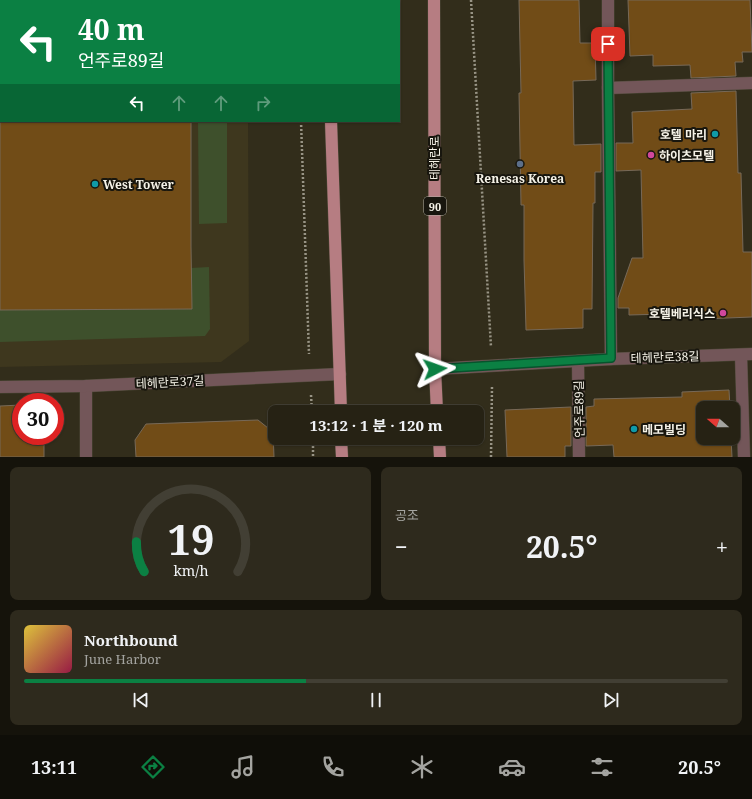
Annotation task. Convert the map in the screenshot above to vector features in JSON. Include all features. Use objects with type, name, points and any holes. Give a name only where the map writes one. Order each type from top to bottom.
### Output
[{"type":"main road","name":"테헤란로","points":[[434,0],[435,369],[438,405]]},
{"type":"main road","points":[[331,122],[341,405]]},
{"type":"main road","points":[[341,445],[342,457]]},
{"type":"main road","points":[[439,445],[440,457]]},
{"type":"street","points":[[608,0],[611,358]]},
{"type":"street","points":[[608,88],[752,82]]},
{"type":"street","name":"테헤란로38길","points":[[435,369],[611,358],[746,354]]},
{"type":"street","points":[[744,457],[746,354]]},
{"type":"street","name":"언주로89길","points":[[578,361],[580,457]]},
{"type":"street","name":"테헤란로37길","points":[[0,387],[86,386],[340,374]]},
{"type":"street","points":[[86,386],[86,457]]},
{"type":"path","points":[[471,0],[492,365],[491,457]]},
{"type":"path","points":[[301,122],[312,405]]},
{"type":"path","points":[[312,445],[313,457]]},
{"type":"shaded area","points":[[0,122],[248,122],[249,341],[221,362],[0,367]]},
{"type":"green space","points":[[198,122],[227,122],[227,223],[199,224]]},
{"type":"green space","points":[[209,267],[210,329],[205,336],[0,342],[0,310],[191,268]]},
{"type":"building","points":[[519,0],[579,0],[580,43],[595,43],[596,80],[573,81],[574,145],[601,144],[601,172],[595,172],[595,203],[593,203],[592,309],[583,309],[583,328],[526,330],[524,205],[521,205]]},
{"type":"building","points":[[628,0],[750,0],[752,52],[742,52],[743,62],[735,62],[736,76],[691,78],[690,65],[653,66],[653,55],[630,56]]},
{"type":"building","points":[[736,91],[738,173],[741,173],[743,252],[752,252],[752,317],[702,319],[702,313],[629,315],[629,308],[618,308],[618,298],[632,258],[643,258],[641,170],[616,171],[616,143],[633,143],[632,112],[692,109],[691,93]]},
{"type":"building","name":"West Tower","points":[[0,122],[191,122],[192,309],[0,310]]},
{"type":"building","points":[[729,390],[730,401],[696,401],[696,445],[731,445],[732,457],[614,457],[613,445],[586,446],[586,407],[594,406],[594,399],[682,397],[682,392]]},
{"type":"building","points":[[12,405],[12,445],[44,445],[44,457],[0,457],[0,406]]},
{"type":"building","points":[[571,407],[571,446],[565,446],[565,457],[507,457],[505,410]]},
{"type":"building","points":[[258,420],[268,428],[268,445],[274,445],[274,457],[136,457],[135,440],[146,424]]},
{"type":"place","name":"호텔 마리","points":[[715,134]]},
{"type":"place","name":"하이츠모텔","points":[[651,155]]},
{"type":"place","name":"Renesas Korea","points":[[520,164]]},
{"type":"place","name":"West Tower","points":[[95,184]]},
{"type":"place","name":"호텔베리식스","points":[[723,313]]},
{"type":"place","name":"메모빌딩","points":[[634,429]]},
{"type":"route","points":[[435,369],[611,358],[608,44]]}]
